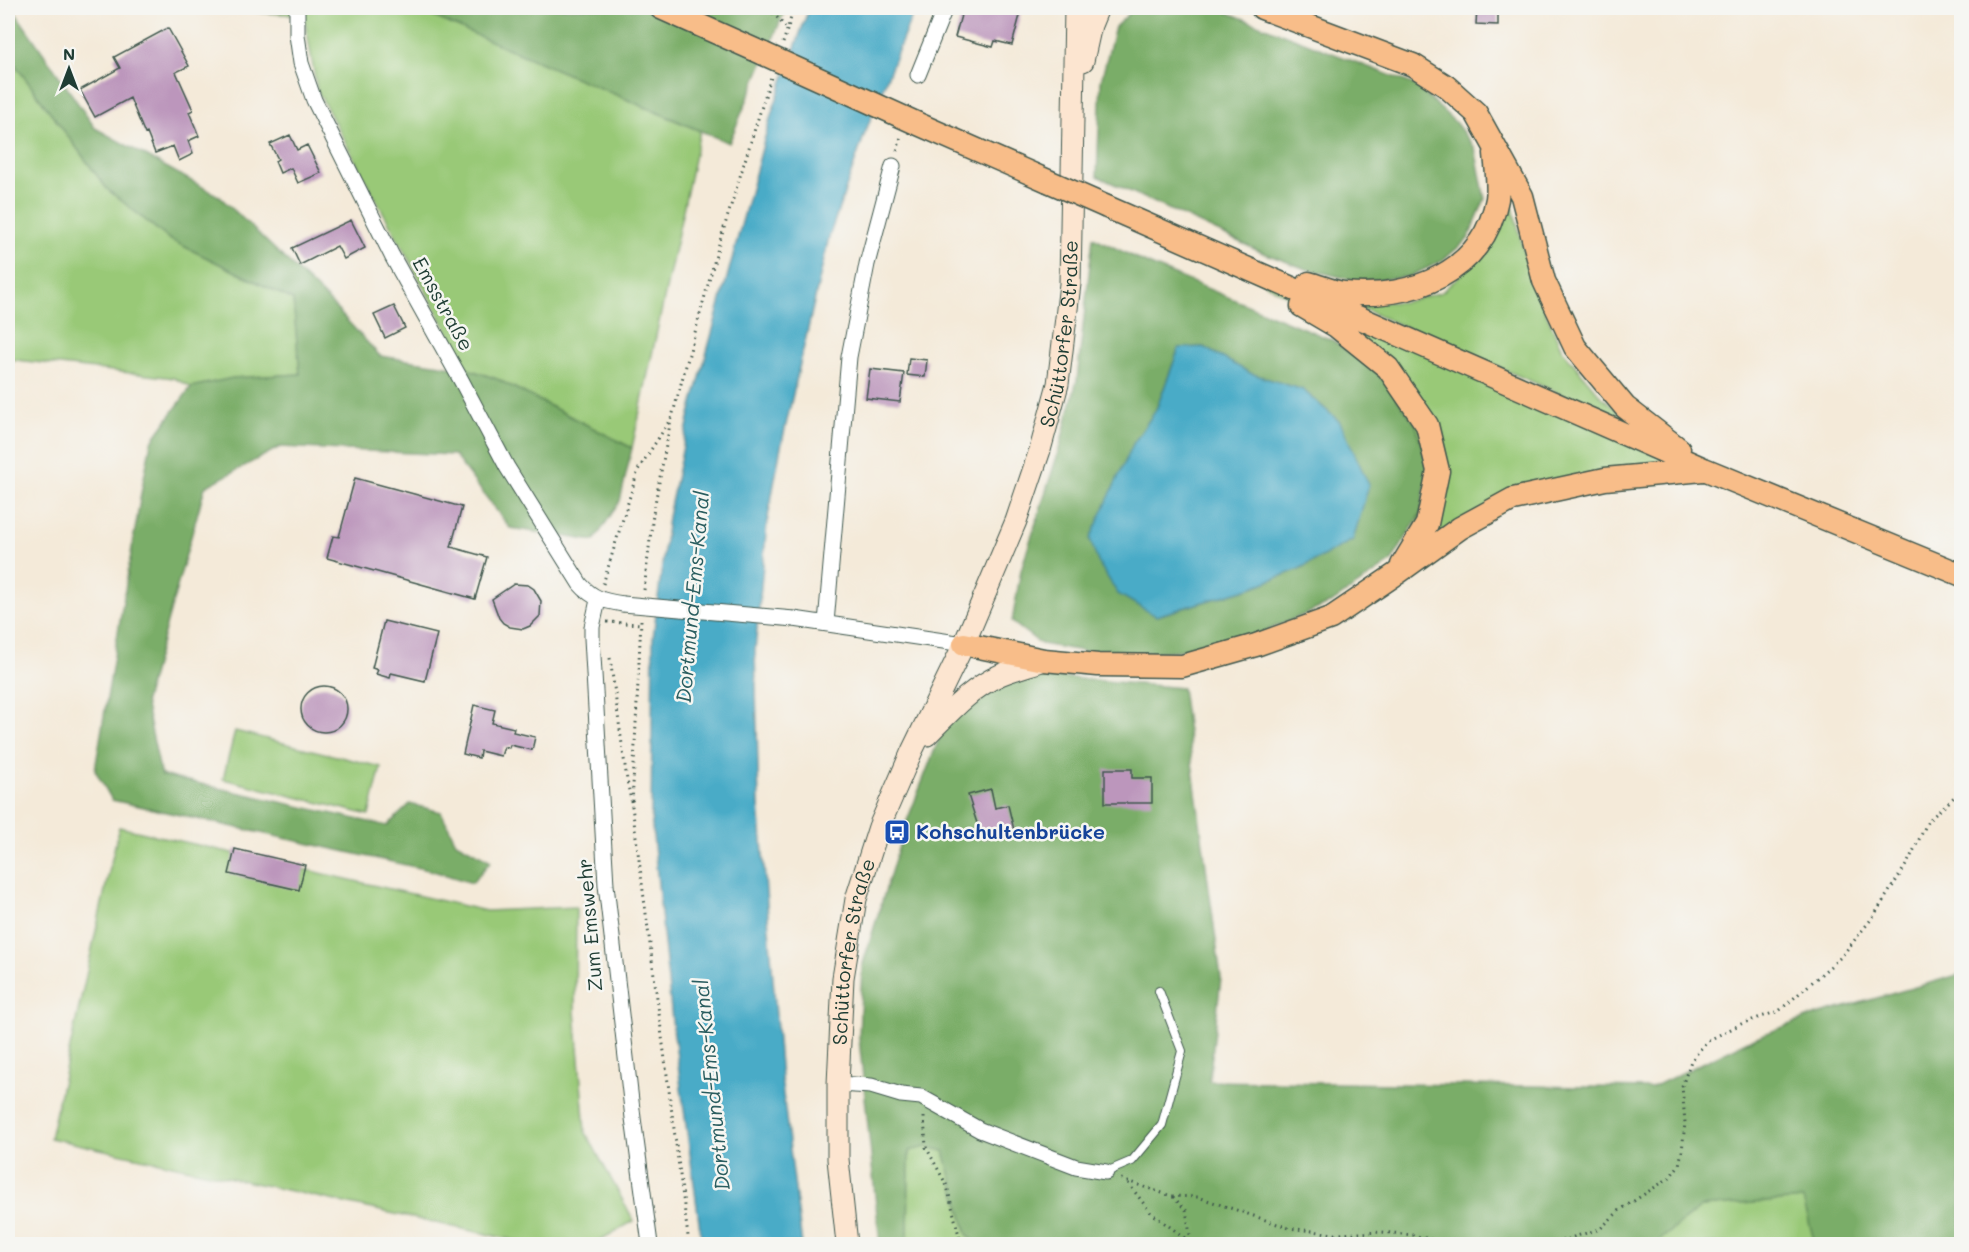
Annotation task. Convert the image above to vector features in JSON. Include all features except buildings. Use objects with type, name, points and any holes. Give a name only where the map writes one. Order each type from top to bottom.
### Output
[{"type":"main road","points":[[661,8],[916,123],[1704,469],[1962,575]]},
{"type":"main road","name":"Schüttorfer Straße","points":[[847,1245],[838,1159],[838,1084],[843,978],[856,899],[879,827],[912,751],[964,644],[1016,521],[1058,384],[1070,284],[1075,8]]},
{"type":"main road","points":[[1072,108],[1091,25],[1098,8]]},
{"type":"main road","points":[[1262,8],[1413,65],[1446,86],[1476,113],[1522,196],[1544,281],[1575,347],[1625,407],[1704,469]]},
{"type":"main road","points":[[1221,257],[1344,293],[1399,292],[1438,280],[1466,258],[1488,230],[1497,198],[1495,149]]},
{"type":"main road","points":[[1221,257],[1336,326],[1388,368],[1427,425],[1438,471],[1427,524],[1396,574]]},
{"type":"main road","points":[[964,644],[1044,660],[1098,665],[1182,666],[1256,645],[1331,618],[1460,528],[1513,499],[1605,479],[1704,469]]},
{"type":"main road","points":[[912,751],[955,706],[975,690],[999,676],[1044,660]]},
{"type":"street","name":"Emsstraße","points":[[297,8],[297,35],[304,75],[314,100],[392,256],[507,467],[573,576],[588,594],[598,600]]},
{"type":"street","points":[[918,75],[945,8]]},
{"type":"street","points":[[826,623],[849,357],[867,264],[893,166]]},
{"type":"street","points":[[598,600],[794,619],[964,644]]},
{"type":"street","name":"Zum Emswehr","points":[[598,600],[592,638],[606,885],[628,1084],[650,1245]]},
{"type":"street","points":[[838,1084],[871,1086],[901,1095],[921,1097],[980,1130],[1076,1167],[1106,1172]]},
{"type":"lane","points":[[1106,1172],[1132,1161],[1162,1125],[1182,1051],[1159,992]]},
{"type":"path","points":[[770,8],[787,28]]},
{"type":"path","points":[[643,600],[653,514],[672,417],[773,57],[794,8]]},
{"type":"path","points":[[641,624],[606,622],[598,600],[638,470],[672,417]]},
{"type":"path","points":[[632,806],[641,618]]},
{"type":"path","points":[[610,656],[632,806],[689,1245]]},
{"type":"path","points":[[1550,1245],[1600,1229],[1620,1210],[1669,1178],[1679,1165],[1682,1151],[1685,1124],[1682,1086],[1691,1061],[1707,1041],[1743,1023],[1779,1011],[1841,957],[1873,918],[1908,862],[1928,821],[1962,790]]},
{"type":"path","points":[[1956,1093],[1962,1116]]},
{"type":"path","points":[[921,1097],[926,1147],[947,1186],[961,1245]]},
{"type":"path","points":[[1106,1172],[1127,1182],[1171,1196],[1198,1197],[1289,1228],[1335,1234],[1382,1232],[1413,1236],[1451,1245]]},
{"type":"path","points":[[1127,1182],[1151,1213],[1192,1244]]},
{"type":"path","points":[[1171,1196],[1186,1210],[1192,1244]]},
{"type":"green space","points":[[8,8],[12,8],[95,128],[219,196],[328,300],[380,356],[468,369],[497,379],[632,448],[620,501],[594,541],[510,528],[454,455],[280,447],[205,487],[145,701],[161,775],[387,826],[410,804],[441,812],[456,842],[491,861],[472,883],[433,871],[112,800],[95,770],[151,442],[191,387],[233,378],[300,374],[293,300],[169,239],[107,189],[8,55]]},
{"type":"green space","points":[[235,8],[414,8],[700,131],[632,448],[497,379],[468,369],[317,90],[304,15],[265,13]]},
{"type":"green space","points":[[413,8],[786,8],[729,143]]},
{"type":"green space","points":[[1135,8],[1216,8],[1415,85],[1455,122],[1475,148],[1485,199],[1468,239],[1442,261],[1408,277],[1358,281],[1306,269],[1261,252],[1097,176],[1101,81],[1115,27]]},
{"type":"green space","points":[[8,55],[107,189],[169,239],[293,300],[300,374],[233,378],[191,387],[174,378],[8,359]]},
{"type":"green space","points":[[1508,188],[1530,276],[1562,350],[1600,395],[1633,425],[1349,303],[1405,302],[1442,292],[1495,242],[1504,216]]},
{"type":"green space","points":[[1093,237],[1148,264],[1332,340],[1377,372],[1416,425],[1428,469],[1421,513],[1391,562],[1331,603],[1254,636],[1185,650],[1107,655],[1041,644],[1012,622],[1021,570],[1058,453],[1077,380]],"holes":[[[1203,347],[1250,373],[1303,390],[1340,422],[1353,540],[1299,569],[1253,587],[1157,616],[1133,444],[1156,410],[1179,348]]]},
{"type":"green space","points":[[1222,258],[1702,469],[1513,498],[1397,573],[1439,471],[1336,325]]},
{"type":"green space","points":[[1049,676],[1182,688],[1221,978],[1209,1081],[1651,1088],[1754,1038],[1807,1018],[1961,974],[1961,1244],[1815,1244],[1803,1199],[1701,1207],[1655,1244],[978,1244],[967,1234],[944,1151],[926,1147],[909,1151],[908,1244],[880,1244],[859,1038],[862,967],[905,826],[944,726],[975,699],[1006,683]]},
{"type":"green space","points":[[235,731],[381,767],[369,815],[223,779]]},
{"type":"green space","points":[[119,827],[486,911],[576,907],[575,1011],[585,1131],[634,1221],[593,1244],[531,1244],[50,1138]]},
{"type":"green space","points":[[926,1147],[944,1150],[967,1234],[978,1244],[908,1244],[909,1150]]},
{"type":"green space","points":[[1804,1199],[1815,1244],[1655,1244],[1701,1207]]},
{"type":"water","name":"Dortmund-Ems-Kanal","points":[[809,8],[915,8],[865,133],[829,237],[780,451],[767,523],[755,650],[759,804],[781,1078],[802,1244],[702,1244],[672,1020],[651,816],[653,638],[668,517],[689,418],[771,115]]},
{"type":"water","points":[[1203,347],[1250,373],[1303,390],[1340,422],[1369,485],[1353,540],[1299,569],[1253,587],[1156,616],[1118,594],[1098,562],[1090,539],[1133,444],[1156,410],[1179,348]]},
{"type":"place","name":"Kohschultenbrücke","points":[[897,832]]}]
